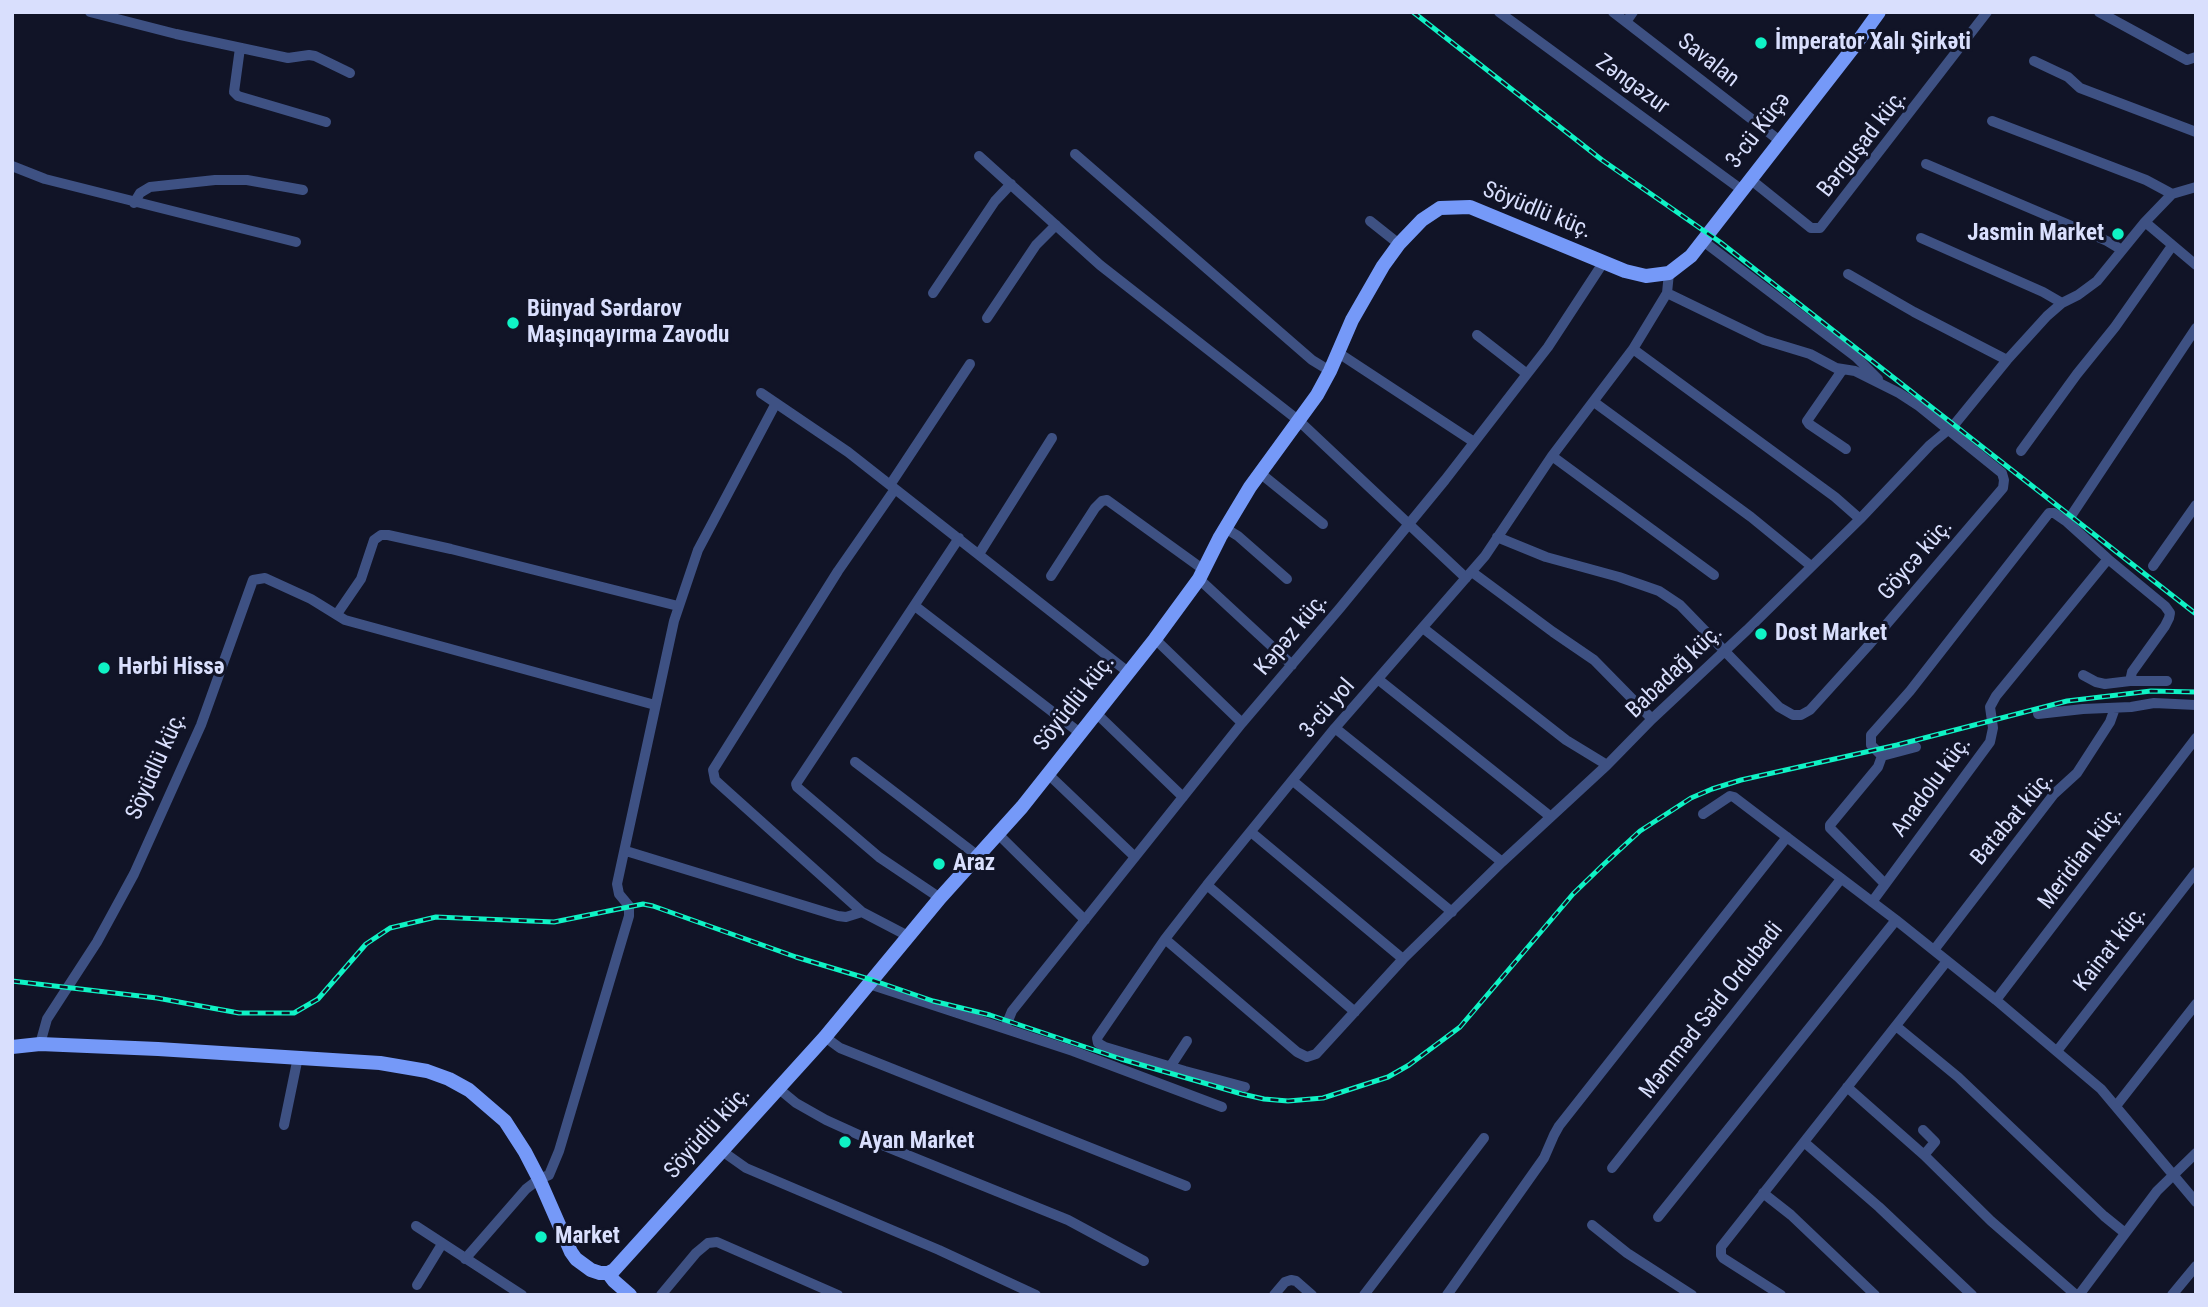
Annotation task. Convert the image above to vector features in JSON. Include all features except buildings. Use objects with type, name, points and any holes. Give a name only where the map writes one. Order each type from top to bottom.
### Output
[{"type":"street","points":[[90,12],[288,58],[315,56],[350,73]]},
{"type":"street","name":"Zəngəzur","points":[[1499,12],[1746,184]]},
{"type":"street","name":"Savalan","points":[[1613,12],[1780,141]]},
{"type":"street","points":[[1626,22],[1633,12]]},
{"type":"street","name":"3-cü Küçə","points":[[1669,273],[1684,263],[1703,241],[1879,12]]},
{"type":"street","name":"Bərguşad küç.","points":[[1746,184],[1811,228],[1820,228],[1987,12]]},
{"type":"street","points":[[2099,12],[2188,60],[2196,57]]},
{"type":"street","points":[[240,48],[234,92],[238,96],[326,122]]},
{"type":"street","points":[[2034,61],[2068,76],[2080,88],[2196,132]]},
{"type":"street","points":[[1992,121],[2147,180],[2172,194]]},
{"type":"street","points":[[1075,154],[1312,359],[1330,371]]},
{"type":"street","points":[[979,156],[1100,264],[1298,420],[1408,525],[1469,575],[1594,660],[1653,719]]},
{"type":"street","points":[[1926,164],[2107,241],[2122,250]]},
{"type":"street","points":[[12,166],[45,179],[134,203],[296,242]]},
{"type":"street","points":[[134,203],[140,193],[150,187],[215,180],[247,180],[303,190]]},
{"type":"street","points":[[933,293],[995,201],[1011,184]]},
{"type":"street","name":"Babadağ küç.","points":[[1166,939],[1297,1052],[1307,1057],[1316,1054],[1403,959],[1860,519],[1930,445],[1959,419],[2047,316],[2097,281],[2145,222],[2172,194],[2196,187]]},
{"type":"street","name":"Söyüdlü küç.","points":[[608,1273],[622,1263],[825,1037],[940,898],[1048,774],[1155,639],[1202,575],[1225,528],[1260,473],[1317,395],[1367,292],[1399,244],[1430,213],[1448,207],[1470,207],[1637,275],[1656,276],[1669,273]]},
{"type":"street","points":[[1370,221],[1399,244]]},
{"type":"street","points":[[2145,222],[2196,265]]},
{"type":"street","points":[[987,318],[1036,246],[1056,225]]},
{"type":"street","points":[[1922,238],[2062,303]]},
{"type":"street","points":[[1703,241],[1856,358],[1884,386]]},
{"type":"street","points":[[2021,451],[2077,373],[2115,327],[2172,246]]},
{"type":"street","name":"Kəpəz küç.","points":[[1005,1028],[1012,1011],[1242,723],[1474,442],[1548,347],[1603,263]]},
{"type":"street","name":"3-cü yol","points":[[1245,1087],[1105,1047],[1097,1041],[1099,1035],[1207,885],[1335,728],[1469,575],[1552,456],[1633,349],[1667,293],[1669,273]]},
{"type":"street","points":[[1848,274],[2007,360]]},
{"type":"street","points":[[1667,293],[1764,340],[1810,354],[1836,368],[1855,371],[1919,406],[1948,429]]},
{"type":"street","points":[[2067,522],[2196,328]]},
{"type":"street","points":[[1477,335],[1527,374]]},
{"type":"street","points":[[1633,349],[1835,497],[1860,519]]},
{"type":"street","points":[[1337,352],[1474,442]]},
{"type":"street","points":[[908,936],[862,912],[715,780],[713,771],[970,364]]},
{"type":"street","points":[[1843,369],[1807,421],[1846,449]]},
{"type":"street","points":[[761,393],[848,452],[1128,672]]},
{"type":"street","points":[[1594,402],[1714,488],[1811,566]]},
{"type":"street","points":[[465,1259],[517,1199],[539,1179],[549,1175],[559,1151],[629,916],[629,906],[618,890],[654,705],[678,606],[698,550],[776,404]]},
{"type":"street","name":"Göycə küç.","points":[[1497,537],[1546,557],[1659,591],[1680,605],[1786,712],[1801,715],[1810,710],[2003,488],[2002,473],[1948,429]]},
{"type":"street","points":[[979,554],[1052,438]]},
{"type":"street","points":[[1552,456],[1714,575]]},
{"type":"street","points":[[1260,473],[1323,524]]},
{"type":"street","points":[[1051,576],[1095,508],[1107,500],[1202,575],[1292,665]]},
{"type":"street","points":[[2153,566],[2196,505]]},
{"type":"street","points":[[1882,756],[1871,745],[1871,735],[1910,691],[2049,513],[2054,513],[2067,522],[2165,606],[2169,613],[2165,626],[2132,672],[2130,681]]},
{"type":"street","points":[[1225,528],[1287,579]]},
{"type":"street","points":[[337,614],[360,579],[374,540],[381,535],[678,606]]},
{"type":"street","points":[[940,898],[879,856],[796,784],[959,538]]},
{"type":"street","name":"Anadolu küç.","points":[[1872,902],[1990,742],[1993,729],[1990,707],[1996,696],[2108,559]]},
{"type":"street","name":"Söyüdlü küç.","points":[[40,1044],[47,1019],[114,912],[139,861],[201,725],[253,580],[265,578],[355,623],[654,705]]},
{"type":"street","points":[[915,606],[1080,733]]},
{"type":"street","points":[[1423,628],[1566,740],[1607,765]]},
{"type":"street","points":[[1155,639],[1242,723]]},
{"type":"street","points":[[2083,675],[2105,684],[2167,681]]},
{"type":"street","points":[[1379,680],[1551,817]]},
{"type":"street","points":[[2038,714],[2154,703],[2196,705]]},
{"type":"street","name":"Batabat küç.","points":[[1934,950],[2054,794],[2077,774],[2110,722],[2115,708]]},
{"type":"street","points":[[1096,713],[1183,797]]},
{"type":"street","points":[[1335,728],[1502,862]]},
{"type":"street","name":"Meridian küç.","points":[[1996,1000],[2196,738]]},
{"type":"street","points":[[1882,756],[1916,747]]},
{"type":"street","points":[[1882,756],[1878,767],[1830,828],[1885,884]]},
{"type":"street","points":[[855,762],[978,856]]},
{"type":"street","points":[[1048,774],[1135,857]]},
{"type":"street","points":[[1293,781],[1452,912]]},
{"type":"street","points":[[1703,814],[1730,796],[1734,797],[1896,920],[2101,1089],[2196,1202]]},
{"type":"street","points":[[1251,832],[1403,959]]},
{"type":"street","points":[[998,834],[1086,920]]},
{"type":"street","points":[[1447,1295],[1544,1158],[1559,1126],[1787,837]]},
{"type":"street","points":[[626,851],[838,916],[846,917],[862,912]]},
{"type":"street","name":"Kainat küç.","points":[[2057,1051],[2196,872]]},
{"type":"street","name":"Məmməd Səid Ordubadi","points":[[1612,1168],[1841,878]]},
{"type":"street","points":[[1207,885],[1355,1012]]},
{"type":"street","points":[[1658,1217],[1896,920]]},
{"type":"street","points":[[1781,1295],[1721,1255],[1721,1247],[1947,961]]},
{"type":"street","points":[[869,984],[1005,1028],[1222,1107]]},
{"type":"street","points":[[2116,1106],[2196,1004]]},
{"type":"street","points":[[1896,1026],[1958,1077],[2124,1233]]},
{"type":"street","points":[[825,1037],[840,1048],[1186,1186]]},
{"type":"street","points":[[1170,1067],[1187,1041]]},
{"type":"street","points":[[12,1047],[40,1044],[298,1057],[408,1066],[449,1079],[469,1090],[505,1121],[539,1179],[570,1252],[591,1270],[608,1273],[630,1295]]},
{"type":"street","points":[[284,1125],[298,1057]]},
{"type":"street","points":[[1847,1087],[1924,1155],[1991,1221],[2078,1295],[2157,1191],[2196,1153]]},
{"type":"street","points":[[779,1089],[796,1103],[826,1120],[1068,1220],[1144,1261]]},
{"type":"street","points":[[1923,1130],[1934,1142],[1924,1155]]},
{"type":"street","points":[[1364,1295],[1483,1138]]},
{"type":"street","points":[[1804,1142],[1879,1207],[1972,1295]]},
{"type":"street","points":[[722,1152],[746,1168],[939,1250],[1036,1295]]},
{"type":"street","points":[[1763,1194],[1791,1215],[1875,1295]]},
{"type":"street","points":[[1592,1225],[1627,1253],[1692,1295]]},
{"type":"street","points":[[416,1226],[522,1295]]},
{"type":"street","points":[[661,1295],[696,1253],[708,1243],[718,1242],[838,1295]]},
{"type":"street","points":[[417,1285],[442,1244]]},
{"type":"street","points":[[2172,1295],[2196,1266]]},
{"type":"street","points":[[1275,1295],[1291,1280],[1312,1295]]},
{"type":"railway","points":[[1413,12],[1602,160],[1720,242],[2196,614]]},
{"type":"railway","points":[[12,981],[157,998],[239,1013],[294,1013],[318,999],[366,944],[390,928],[436,917],[554,922],[643,904],[933,1001],[990,1015],[1121,1059],[1242,1094],[1288,1101],[1323,1098],[1388,1077],[1409,1065],[1460,1027],[1573,894],[1640,831],[1691,798],[1741,780],[1897,745],[2067,701],[2151,691],[2196,692]]},
{"type":"place","name":"İmperator Xalı Şirkəti","points":[[1761,43]]},
{"type":"place","name":"Jasmin Market","points":[[2118,234]]},
{"type":"place","name":"Bünyad Sərdarov Maşınqayırma Zavodu","points":[[513,323]]},
{"type":"place","name":"Dost Market","points":[[1761,634]]},
{"type":"place","name":"Hərbi Hissə","points":[[104,668]]},
{"type":"place","name":"Araz","points":[[939,864]]},
{"type":"place","name":"Ayan Market","points":[[845,1142]]},
{"type":"place","name":"Market","points":[[541,1237]]}]
